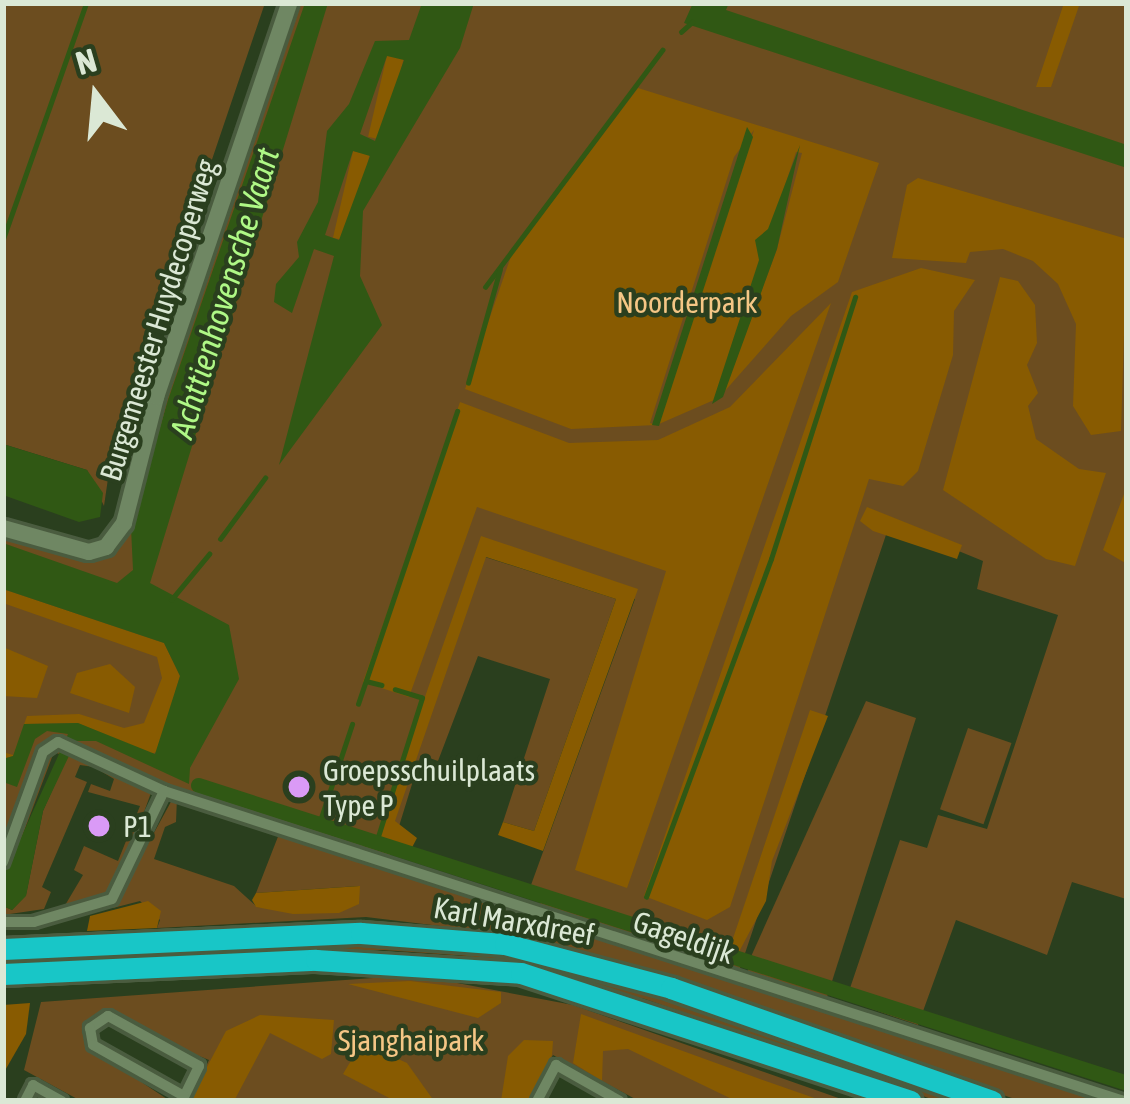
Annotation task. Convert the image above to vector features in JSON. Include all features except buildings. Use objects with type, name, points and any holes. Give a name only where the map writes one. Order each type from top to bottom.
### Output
[{"type":"highway","name":"Karl Marxdreef","points":[[3,949],[361,933],[506,944],[671,988],[992,1101]]},
{"type":"highway","name":"Karl Marxdreef","points":[[3,974],[316,960],[521,973],[910,1101]]},
{"type":"street","name":"Burgemeester Huydecoperweg","points":[[3,528],[88,552],[106,547],[124,523],[156,397],[290,3]]},
{"type":"street","name":"Gageldijk","points":[[3,862],[43,752],[58,742],[164,791],[1124,1101]]},
{"type":"street","points":[[3,922],[34,922],[112,898],[164,791]]},
{"type":"street","points":[[108,1016],[200,1066],[183,1098],[93,1045],[90,1028],[108,1016]]},
{"type":"street","points":[[537,1101],[556,1065],[620,1101]]},
{"type":"street","points":[[26,1101],[33,1085],[62,1101]]},
{"type":"green space","points":[[3,3],[265,3],[111,458],[104,506],[87,470],[3,444]]},
{"type":"green space","name":"Noorderpark","points":[[301,3],[1127,3],[1126,899],[1072,882],[1047,955],[956,920],[918,1025],[846,1000],[900,840],[927,848],[938,815],[987,829],[1058,615],[977,589],[983,561],[890,523],[736,980],[538,913],[541,901],[527,896],[635,599],[487,551],[485,557],[616,599],[534,831],[503,822],[550,679],[478,656],[438,761],[421,755],[388,862],[177,798],[176,822],[165,827],[154,859],[234,886],[257,907],[338,913],[359,886],[256,893],[279,834],[1107,1101],[1021,1101],[522,936],[366,917],[157,928],[160,920],[140,901],[113,908],[173,798],[152,790],[118,884],[97,900],[64,907],[83,875],[74,870],[84,846],[118,861],[140,806],[88,792],[91,784],[110,791],[114,779],[94,767],[80,765],[75,777],[87,782],[42,887],[51,892],[44,909],[3,915],[3,906],[12,910],[26,895],[43,811],[67,757],[54,752],[3,887],[3,536],[77,558],[101,558],[121,543],[162,400]]},
{"type":"green space","points":[[1064,3],[1080,3],[1051,87],[1036,87]]},
{"type":"green space","points":[[387,55],[404,59],[385,141],[368,137]]},
{"type":"green space","points":[[638,88],[879,163],[838,282],[791,316],[724,392],[777,249],[802,153],[796,152],[714,400],[659,424],[754,130],[734,157],[650,423],[656,425],[571,429],[465,389],[511,256]]},
{"type":"green space","points":[[353,151],[370,155],[350,242],[333,238]]},
{"type":"green space","points":[[918,178],[1127,239],[1121,431],[1091,435],[1073,406],[1076,324],[1058,284],[1033,261],[1003,249],[970,252],[966,263],[892,258],[907,185]]},
{"type":"green space","points":[[921,268],[975,280],[954,311],[953,355],[918,471],[903,486],[869,479],[730,907],[707,920],[644,896],[852,292]]},
{"type":"green space","points":[[1000,277],[1018,281],[1035,305],[1037,343],[1027,365],[1038,393],[1028,406],[1036,439],[1079,469],[1106,473],[1075,566],[1046,559],[943,490]]},
{"type":"green space","points":[[831,303],[627,888],[575,870],[666,571],[477,507],[409,697],[363,682],[460,402],[569,443],[658,440],[730,407]]},
{"type":"green space","points":[[1127,486],[1127,564],[1103,550]]},
{"type":"green space","points":[[867,507],[962,545],[957,559],[873,531],[860,521]]},
{"type":"green space","points":[[481,536],[638,589],[543,851],[498,835],[503,822],[534,831],[616,599],[486,557],[395,821],[417,838],[407,857],[373,846]]},
{"type":"green space","points":[[3,589],[164,643],[180,676],[158,751],[150,755],[78,723],[24,724],[27,716],[79,714],[124,728],[144,723],[162,678],[157,657],[3,603]]},
{"type":"green space","points":[[3,647],[48,666],[37,698],[3,696]]},
{"type":"green space","points":[[110,664],[135,687],[129,713],[70,693],[77,673]]},
{"type":"green space","points":[[866,701],[916,718],[827,997],[748,971],[749,961]]},
{"type":"green space","points":[[810,710],[828,716],[772,861],[766,901],[732,965],[725,962]]},
{"type":"green space","points":[[968,728],[1011,743],[983,824],[940,809]]},
{"type":"green space","points":[[360,886],[359,904],[339,913],[293,914],[256,907],[252,900],[256,893]]},
{"type":"green space","points":[[148,901],[161,911],[157,928],[87,931],[90,916]]},
{"type":"green space","points":[[418,940],[555,960],[983,1101],[937,1101],[645,999],[467,956],[384,950],[106,959],[130,951]]},
{"type":"green space","name":"Sjanghaipark","points":[[415,975],[573,1005],[847,1101],[639,1101],[553,1055],[526,1101],[189,1101],[209,1060],[95,1014],[85,1031],[90,1048],[170,1101],[81,1101],[24,1070],[41,1002]]},
{"type":"green space","points":[[410,981],[501,992],[501,1003],[478,1018],[348,984]]},
{"type":"green space","points":[[30,1003],[26,1034],[3,1074],[3,1005]]},
{"type":"green space","points":[[581,1014],[823,1101],[736,1101],[628,1049],[603,1051],[602,1081],[573,1063]]},
{"type":"green space","points":[[260,1015],[334,1020],[331,1054],[322,1059],[270,1033],[234,1101],[189,1101],[226,1031]]},
{"type":"green space","points":[[524,1040],[553,1041],[552,1055],[528,1101],[501,1101],[508,1056]]},
{"type":"green space","points":[[378,1050],[407,1063],[434,1101],[395,1101],[343,1074],[355,1054]]},
{"type":"water","name":"Achttienhovensche Vaart","points":[[305,3],[328,3],[150,583],[229,625],[239,679],[190,768],[189,784],[96,741],[76,741],[43,811],[26,896],[12,910],[3,906],[4,875],[68,734],[47,731],[35,739],[17,787],[3,782],[3,759],[13,756],[24,724],[78,723],[155,754],[180,676],[164,643],[3,589],[3,543],[117,583],[133,570],[131,528],[168,400]]},
{"type":"water","points":[[422,3],[474,3],[460,48],[363,211],[360,276],[382,325],[279,465],[334,256],[314,249],[292,313],[274,302],[276,284],[299,257],[297,242],[318,202],[327,131],[349,104],[375,41],[409,40]],"holes":[[[387,56],[404,60],[375,141],[360,134]],[[353,151],[370,156],[339,240],[325,235]]]},
{"type":"water","points":[[693,3],[729,3],[726,10],[1127,145],[1127,168],[684,23]]},
{"type":"water","points":[[747,127],[753,137],[659,426],[652,425]]},
{"type":"water","points":[[800,145],[777,249],[723,397],[712,404],[759,260],[755,240],[768,229]]},
{"type":"water","points":[[3,444],[87,470],[103,493],[100,517],[79,522],[3,495]]},
{"type":"waterway","points":[[3,239],[86,3]]},
{"type":"waterway","points":[[681,32],[692,22]]},
{"type":"waterway","points":[[485,287],[662,50]]},
{"type":"waterway","points":[[468,383],[500,269]]},
{"type":"waterway","points":[[646,897],[771,559],[855,297]]},
{"type":"waterway","points":[[358,704],[457,411]]},
{"type":"waterway","points":[[220,539],[265,478]]},
{"type":"waterway","points":[[171,600],[209,554]]},
{"type":"waterway","points":[[366,681],[382,685]]},
{"type":"waterway","points":[[376,843],[422,698],[395,690]]},
{"type":"waterway","points":[[319,824],[352,724]]},
{"type":"waterway","points":[[198,785],[1127,1083]]},
{"type":"place","name":"Groepsschuilplaats Type P","points":[[299,787]]},
{"type":"place","name":"P1","points":[[99,826]]}]
